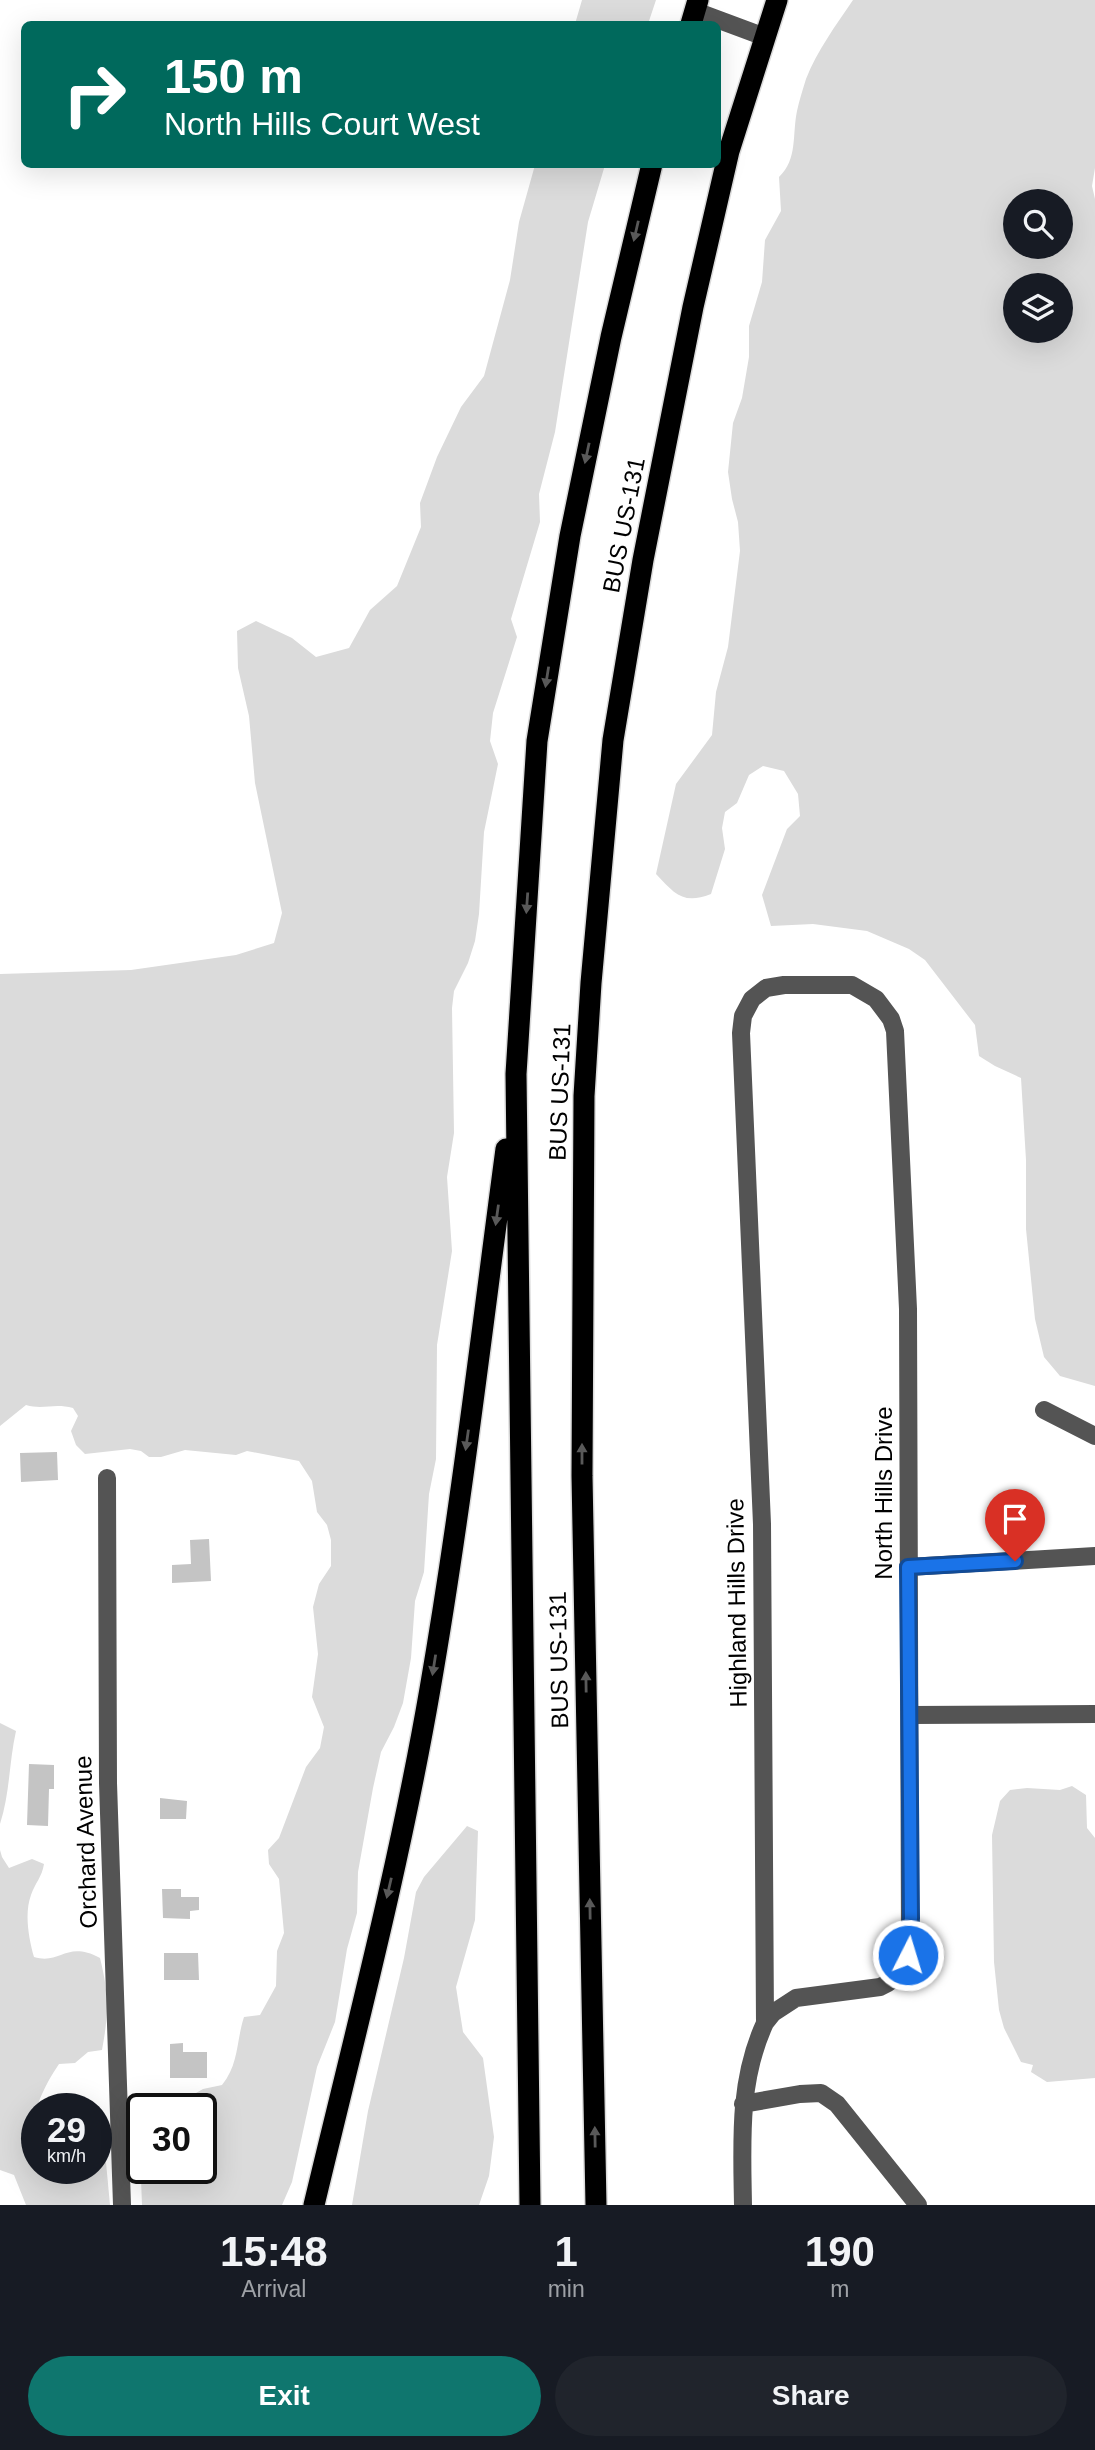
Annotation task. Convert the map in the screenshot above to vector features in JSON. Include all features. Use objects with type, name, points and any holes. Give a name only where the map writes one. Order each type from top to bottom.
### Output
[{"type":"highway","name":"BUS US-131","points":[[596,2205],[582,1476],[584,1096],[591,983],[614,740],[643,560],[693,307],[726,164],[777,0]]},
{"type":"highway","name":"BUS US-131","points":[[530,2205],[516,1074],[537,741],[572,523],[611,337],[651,168]]},
{"type":"highway","points":[[314,2205],[410,1797],[430,1689],[450,1568],[516,1074]]},
{"type":"street","points":[[695,12],[720,21]]},
{"type":"street","points":[[721,21],[765,37]]},
{"type":"street","name":"North Hills Drive","points":[[752,999],[766,988],[784,985],[852,985],[876,999],[891,1019],[895,1031],[908,1309],[911,1715],[908,1955],[899,1974],[891,1983],[880,1987],[796,1998],[780,2007],[765,2023]]},
{"type":"street","name":"Highland Hills Drive","points":[[743,2205],[743,2104],[756,2042],[765,2023],[762,1524],[741,1033],[743,1016],[752,999]]},
{"type":"street","points":[[1044,1409],[1095,1436]]},
{"type":"street","name":"Orchard Avenue","points":[[107,1478],[108,1783],[122,2205]]},
{"type":"street","points":[[908,1567],[1095,1556]]},
{"type":"street","points":[[911,1715],[1095,1714]]},
{"type":"street","points":[[743,2104],[800,2094],[821,2094],[837,2104],[918,2205]]},
{"type":"shaded area","points":[[582,0],[656,0],[649,21],[576,21]]},
{"type":"shaded area","points":[[853,0],[1095,0],[1095,168],[1092,186],[1095,199],[1095,1386],[1060,1376],[1044,1357],[1035,1319],[1026,1229],[1026,1160],[1021,1078],[979,1056],[975,1025],[925,960],[909,949],[867,931],[813,924],[771,926],[762,895],[787,829],[800,816],[798,794],[784,771],[763,766],[749,775],[737,803],[725,812],[722,828],[725,849],[711,894],[693,898],[680,896],[656,874],[676,784],[712,735],[716,692],[728,647],[740,551],[738,522],[728,472],[733,423],[742,398],[749,357],[749,326],[762,282],[765,240],[781,211],[779,177],[792,155],[797,111],[806,79],[821,48]]},
{"type":"shaded area","points":[[534,168],[604,168],[588,222],[555,432],[539,494],[540,522],[511,619],[517,637],[493,713],[490,741],[498,764],[484,832],[475,941],[454,991],[454,1133],[447,1177],[452,1251],[437,1345],[436,1459],[429,1494],[424,1572],[415,1601],[411,1658],[403,1703],[381,1752],[358,1872],[357,1913],[347,1949],[335,2022],[317,2067],[292,2182],[282,2205],[142,2205],[141,2184],[217,2184],[217,2093],[196,2093],[222,2085],[234,2061],[244,2017],[260,2015],[276,1986],[277,1951],[284,1933],[279,1879],[269,1864],[268,1850],[279,1838],[306,1767],[320,1748],[324,1727],[312,1697],[318,1654],[313,1607],[319,1584],[331,1566],[331,1540],[327,1525],[317,1512],[312,1481],[299,1461],[247,1451],[236,1455],[185,1450],[161,1457],[149,1457],[141,1451],[130,1449],[85,1454],[76,1445],[71,1431],[78,1416],[73,1408],[66,1407],[26,1405],[0,1426],[0,974],[131,970],[236,955],[274,943],[282,913],[255,783],[249,716],[238,668],[237,631],[256,621],[292,638],[316,657],[349,648],[370,610],[397,586],[421,527],[420,503],[437,457],[461,407],[484,376],[510,280],[519,222]]},
{"type":"shaded area","points":[[0,1723],[16,1731],[0,1824]]},
{"type":"shaded area","points":[[1072,1786],[1086,1795],[1087,1828],[1095,1838],[1095,2078],[1047,2082],[1031,2072],[1033,2065],[1021,2062],[1004,2028],[999,2010],[994,1962],[992,1835],[1000,1801],[1010,1790],[1060,1790]]},
{"type":"shaded area","points":[[467,1826],[478,1831],[475,1920],[456,1987],[463,2032],[483,2058],[494,2137],[489,2176],[479,2205],[352,2205],[368,2111],[404,1958],[416,1892],[424,1877]]},
{"type":"shaded area","points":[[0,1850],[9,1868],[32,1859],[44,1864],[28,1910],[34,1957],[51,1958],[79,1951],[100,1958],[107,2004],[102,2050],[88,2052],[75,2063],[59,2064],[42,2093],[21,2093],[21,2184],[108,2184],[110,2205],[26,2205],[14,2175],[0,2170]]},
{"type":"building","points":[[57,1452],[58,1480],[21,1482],[20,1453]]},
{"type":"building","points":[[209,1539],[211,1581],[172,1583],[172,1565],[191,1564],[190,1540]]},
{"type":"building","points":[[29,1764],[54,1765],[54,1789],[49,1789],[48,1826],[27,1825]]},
{"type":"building","points":[[160,1798],[187,1801],[186,1819],[160,1819]]},
{"type":"building","points":[[162,1889],[181,1889],[181,1897],[199,1897],[199,1910],[190,1911],[190,1919],[163,1918]]},
{"type":"building","points":[[164,1953],[198,1953],[199,1980],[164,1980]]},
{"type":"building","points":[[183,2043],[183,2052],[207,2052],[207,2078],[170,2078],[170,2044]]},
{"type":"route","points":[[908,1955],[911,1918],[908,1567],[1015,1561]]}]
